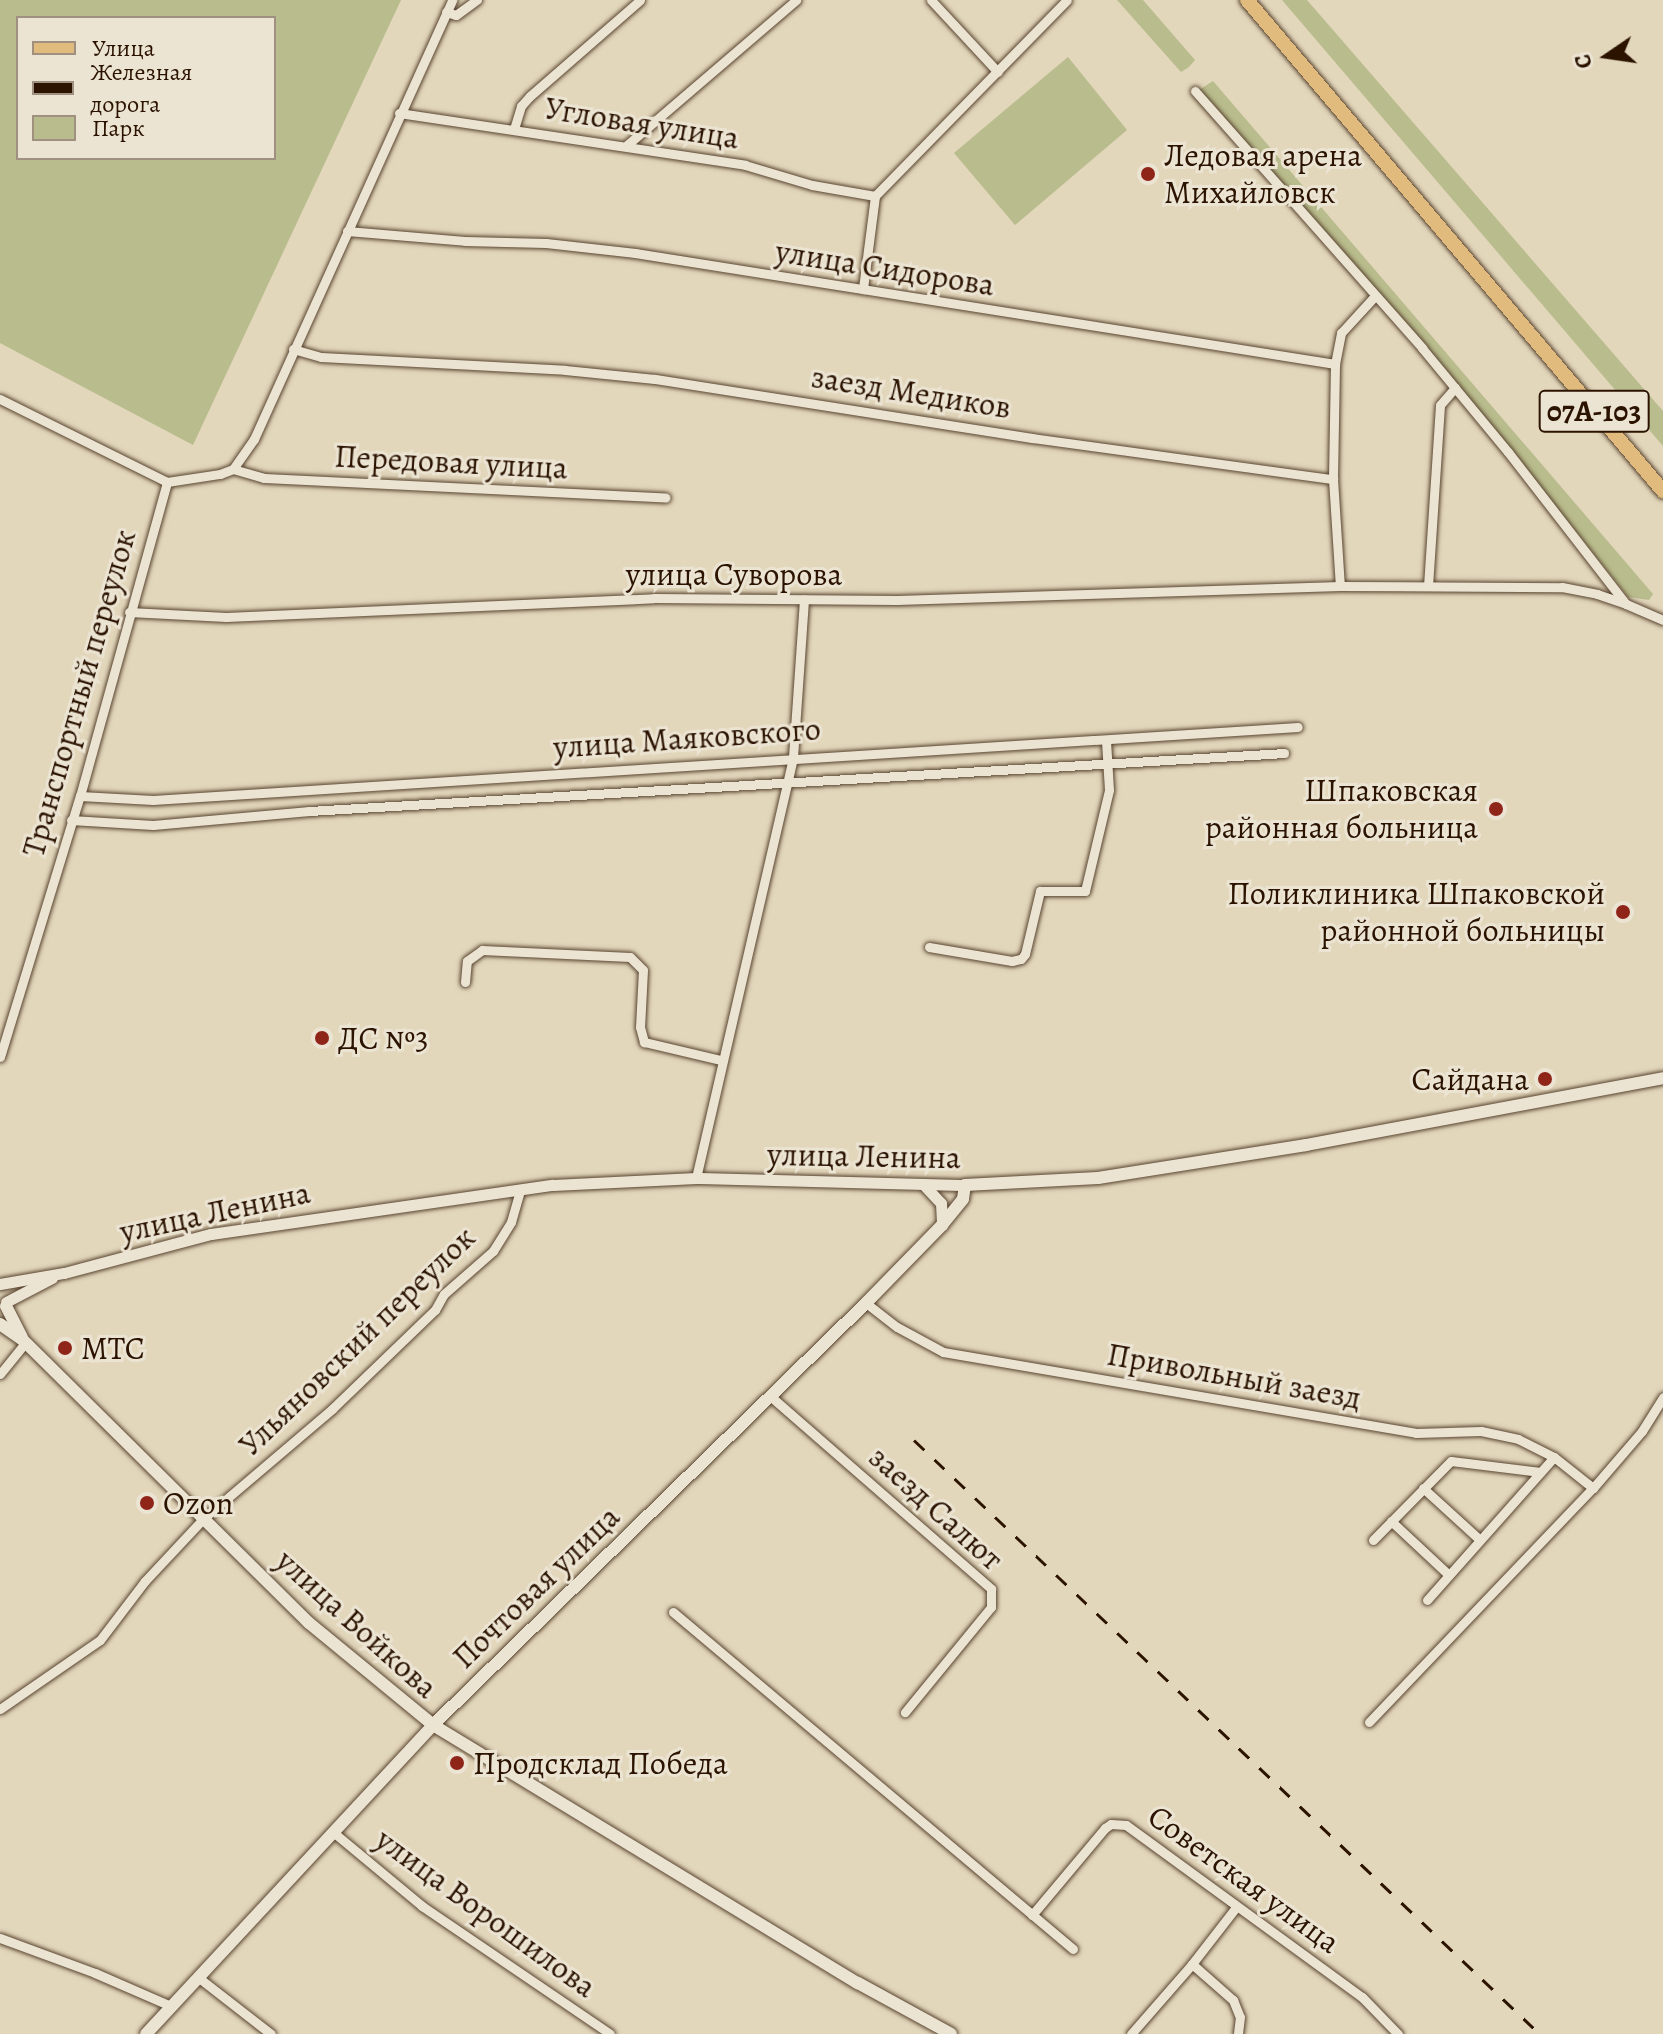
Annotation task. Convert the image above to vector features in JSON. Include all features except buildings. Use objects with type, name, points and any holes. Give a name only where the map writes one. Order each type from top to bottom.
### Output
[{"type":"main road","name":"07А-103","points":[[1247,0],[1663,491]]},
{"type":"main road","name":"улица Ленина","points":[[965,1185],[1098,1178],[1306,1145],[1663,1078]]},
{"type":"main road","name":"Почтовая улица","points":[[146,2034],[433,1725],[942,1225],[963,1199],[965,1185]]},
{"type":"main road","name":"улица Войкова","points":[[4,1307],[24,1341]]},
{"type":"main road","name":"улица Войкова","points":[[0,1324],[24,1341],[309,1623],[433,1725],[858,1983],[951,2034]]},
{"type":"street","points":[[0,399],[167,482],[233,469],[254,439],[452,0]]},
{"type":"street","points":[[446,12],[456,15],[477,0]]},
{"type":"street","points":[[514,129],[521,106],[530,96],[640,0]]},
{"type":"street","points":[[627,145],[796,0]]},
{"type":"street","points":[[931,0],[998,72]]},
{"type":"street","points":[[863,289],[875,196],[1067,0]]},
{"type":"street","points":[[1195,91],[1455,388],[1626,604]]},
{"type":"street","name":"Угловая улица","points":[[399,113],[745,165],[812,185],[875,196]]},
{"type":"street","name":"улица Сидорова","points":[[347,231],[576,246],[1335,364]]},
{"type":"street","points":[[1340,586],[1333,479],[1335,364],[1341,333],[1374,297]]},
{"type":"street","name":"заезд Медиков","points":[[293,349],[321,357],[366,361],[565,370],[655,379],[1047,440],[1333,479]]},
{"type":"street","points":[[1428,586],[1440,405],[1455,388]]},
{"type":"street","name":"Передовая улица","points":[[233,469],[264,478],[666,498]]},
{"type":"street","name":"Транспортный переулок","points":[[0,1057],[80,796],[167,482]]},
{"type":"street","name":"улица Суворова","points":[[129,612],[226,617],[654,598],[897,600],[1428,586],[1562,587],[1597,594],[1663,620]]},
{"type":"street","points":[[696,1178],[793,757],[804,599]]},
{"type":"street","name":"улица Маяковского","points":[[80,796],[153,800],[1298,727]]},
{"type":"street","points":[[929,947],[1012,961],[1021,959],[1025,954],[1040,891],[1085,891],[1105,811],[1106,741]]},
{"type":"street","name":"улица Маяковского","points":[[71,820],[153,825],[309,811],[1284,753]]},
{"type":"street","points":[[465,982],[467,961],[482,950],[630,957],[643,970],[640,1027],[644,1042],[721,1060]]},
{"type":"street","name":"улица Ленина","points":[[0,1284],[64,1273],[211,1234],[338,1213],[520,1190],[696,1178],[965,1185]]},
{"type":"street","points":[[922,1184],[941,1203],[942,1225]]},
{"type":"street","name":"Ульяновский переулок","points":[[0,1709],[100,1640],[145,1581],[204,1518],[332,1409],[435,1310],[444,1294],[493,1251],[511,1222],[520,1190]]},
{"type":"street","name":"улица Ленина","points":[[4,1307],[64,1273]]},
{"type":"street","points":[[0,1284],[4,1307]]},
{"type":"street","name":"Привольный заезд","points":[[866,1303],[897,1327],[943,1352],[1416,1433],[1481,1431],[1518,1439],[1554,1457],[1593,1488]]},
{"type":"street","points":[[0,1374],[24,1341]]},
{"type":"street","name":"заезд Салют","points":[[769,1395],[991,1589],[991,1607],[905,1712]]},
{"type":"street","points":[[1369,1722],[1593,1488],[1642,1431],[1663,1397]]},
{"type":"street","points":[[1427,1600],[1554,1457]]},
{"type":"street","points":[[1373,1540],[1451,1461],[1540,1472]]},
{"type":"street","points":[[1423,1488],[1480,1540]]},
{"type":"street","points":[[1391,1521],[1449,1575]]},
{"type":"street","points":[[673,1612],[1073,1949]]},
{"type":"street","name":"Советская улица","points":[[1032,1915],[1105,1828],[1119,1823],[1362,1997],[1398,2034]]},
{"type":"street","name":"улица Ворошилова","points":[[333,1832],[422,1906],[610,2034]]},
{"type":"street","points":[[1131,2034],[1237,1906]]},
{"type":"street","points":[[0,1938],[95,1973],[171,2006]]},
{"type":"street","points":[[1192,1964],[1233,2000],[1240,2017],[1238,2034]]},
{"type":"street","points":[[199,1978],[271,2034]]},
{"type":"green space","points":[[0,0],[401,0],[193,445],[0,343]]},
{"type":"green space","points":[[1117,0],[1143,0],[1195,60],[1181,72]]},
{"type":"green space","points":[[1282,0],[1307,0],[1663,411],[1663,446]]},
{"type":"green space","points":[[1068,57],[1127,130],[1015,225],[954,153]]},
{"type":"green space","points":[[1213,81],[1653,594],[1649,600],[1628,597],[1511,450],[1199,90]]},
{"type":"railway","points":[[914,1440],[1540,2034]]},
{"type":"place","name":"Ледовая арена Михайловск","points":[[1148,174]]},
{"type":"place","name":"Шпаковская районная больница","points":[[1496,809]]},
{"type":"place","name":"Поликлиника Шпаковской районной больницы","points":[[1623,912]]},
{"type":"place","name":"ДС №3","points":[[322,1038]]},
{"type":"place","name":"Сайдана","points":[[1545,1079]]},
{"type":"place","name":"МТС","points":[[65,1348]]},
{"type":"place","name":"Ozon","points":[[147,1503]]},
{"type":"place","name":"Продсклад Победа","points":[[457,1763]]}]
